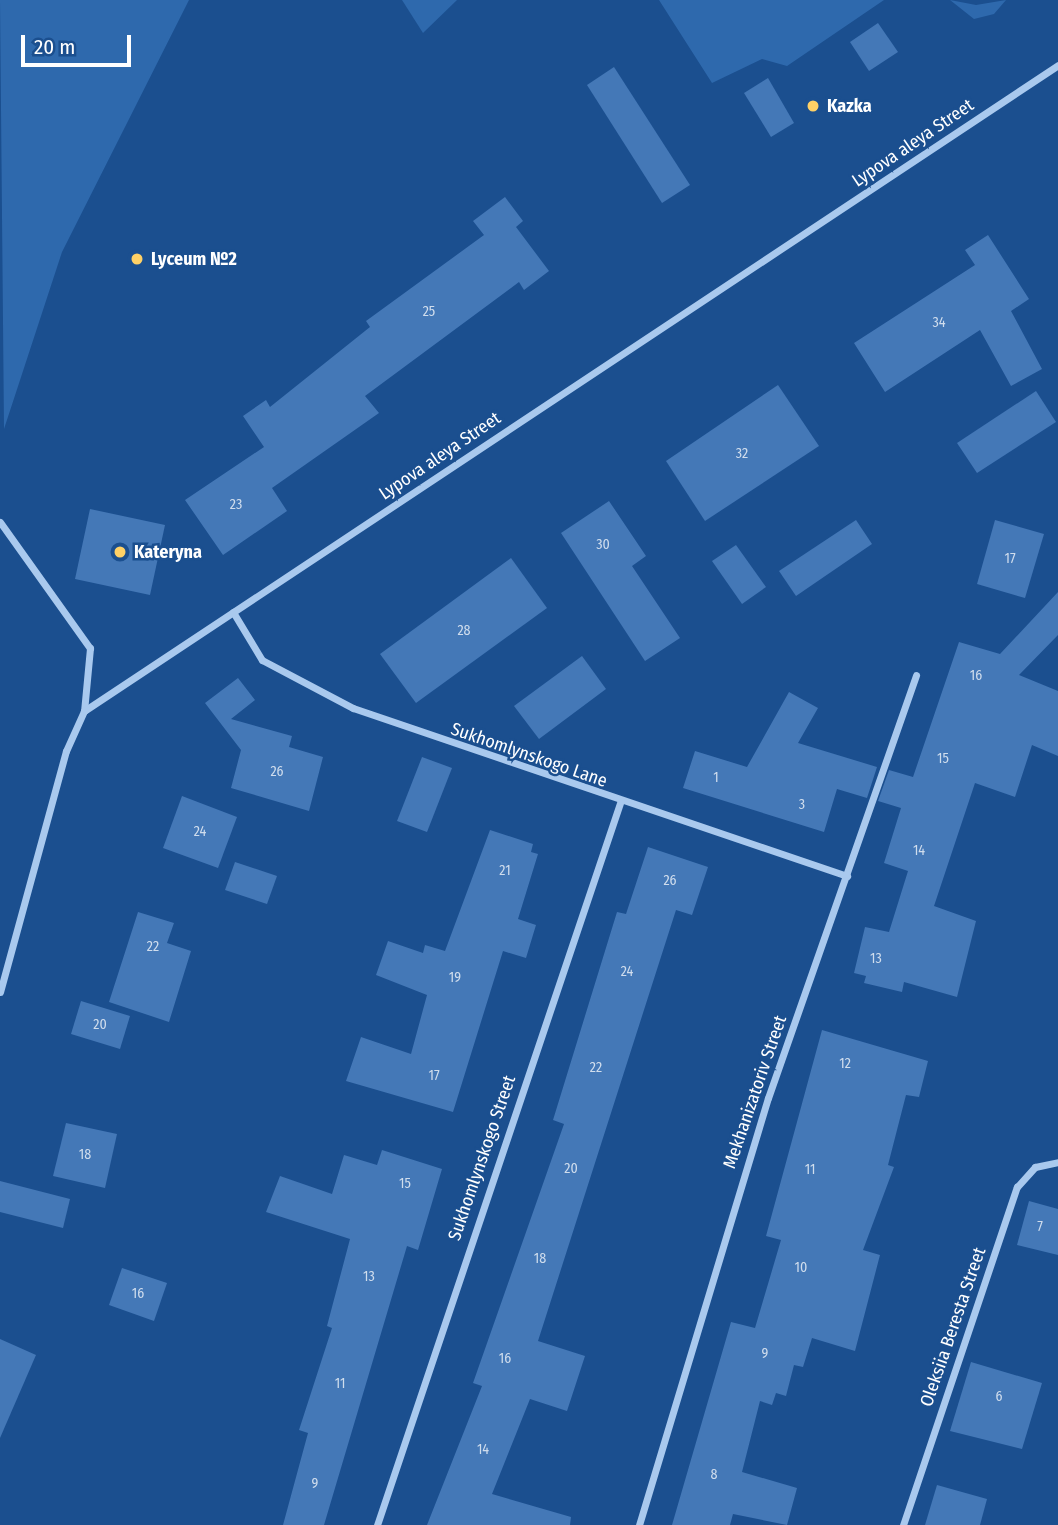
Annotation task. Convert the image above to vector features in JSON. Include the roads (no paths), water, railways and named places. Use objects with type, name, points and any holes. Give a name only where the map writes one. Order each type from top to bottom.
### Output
[{"type":"street","name":"Lypova aleya Street","points":[[84,711],[1058,65]]},
{"type":"street","points":[[0,522],[90,648],[84,711],[66,751],[0,992]]},
{"type":"street","name":"Sukhomlynskogo Lane","points":[[233,612],[262,660],[353,708],[620,803],[847,876]]},
{"type":"street","name":"Mekhanizatoriv Street","points":[[639,1525],[768,1098],[916,675]]},
{"type":"street","name":"Sukhomlynskogo Street","points":[[377,1525],[620,803]]},
{"type":"street","name":"Oleksiia Beresta Street","points":[[902,1525],[1017,1187],[1035,1167],[1058,1162]]},
{"type":"place","name":"Kazka","points":[[813,106]]},
{"type":"place","name":"Lyceum №2","points":[[137,259]]},
{"type":"place","name":"Kateryna","points":[[120,552]]}]
